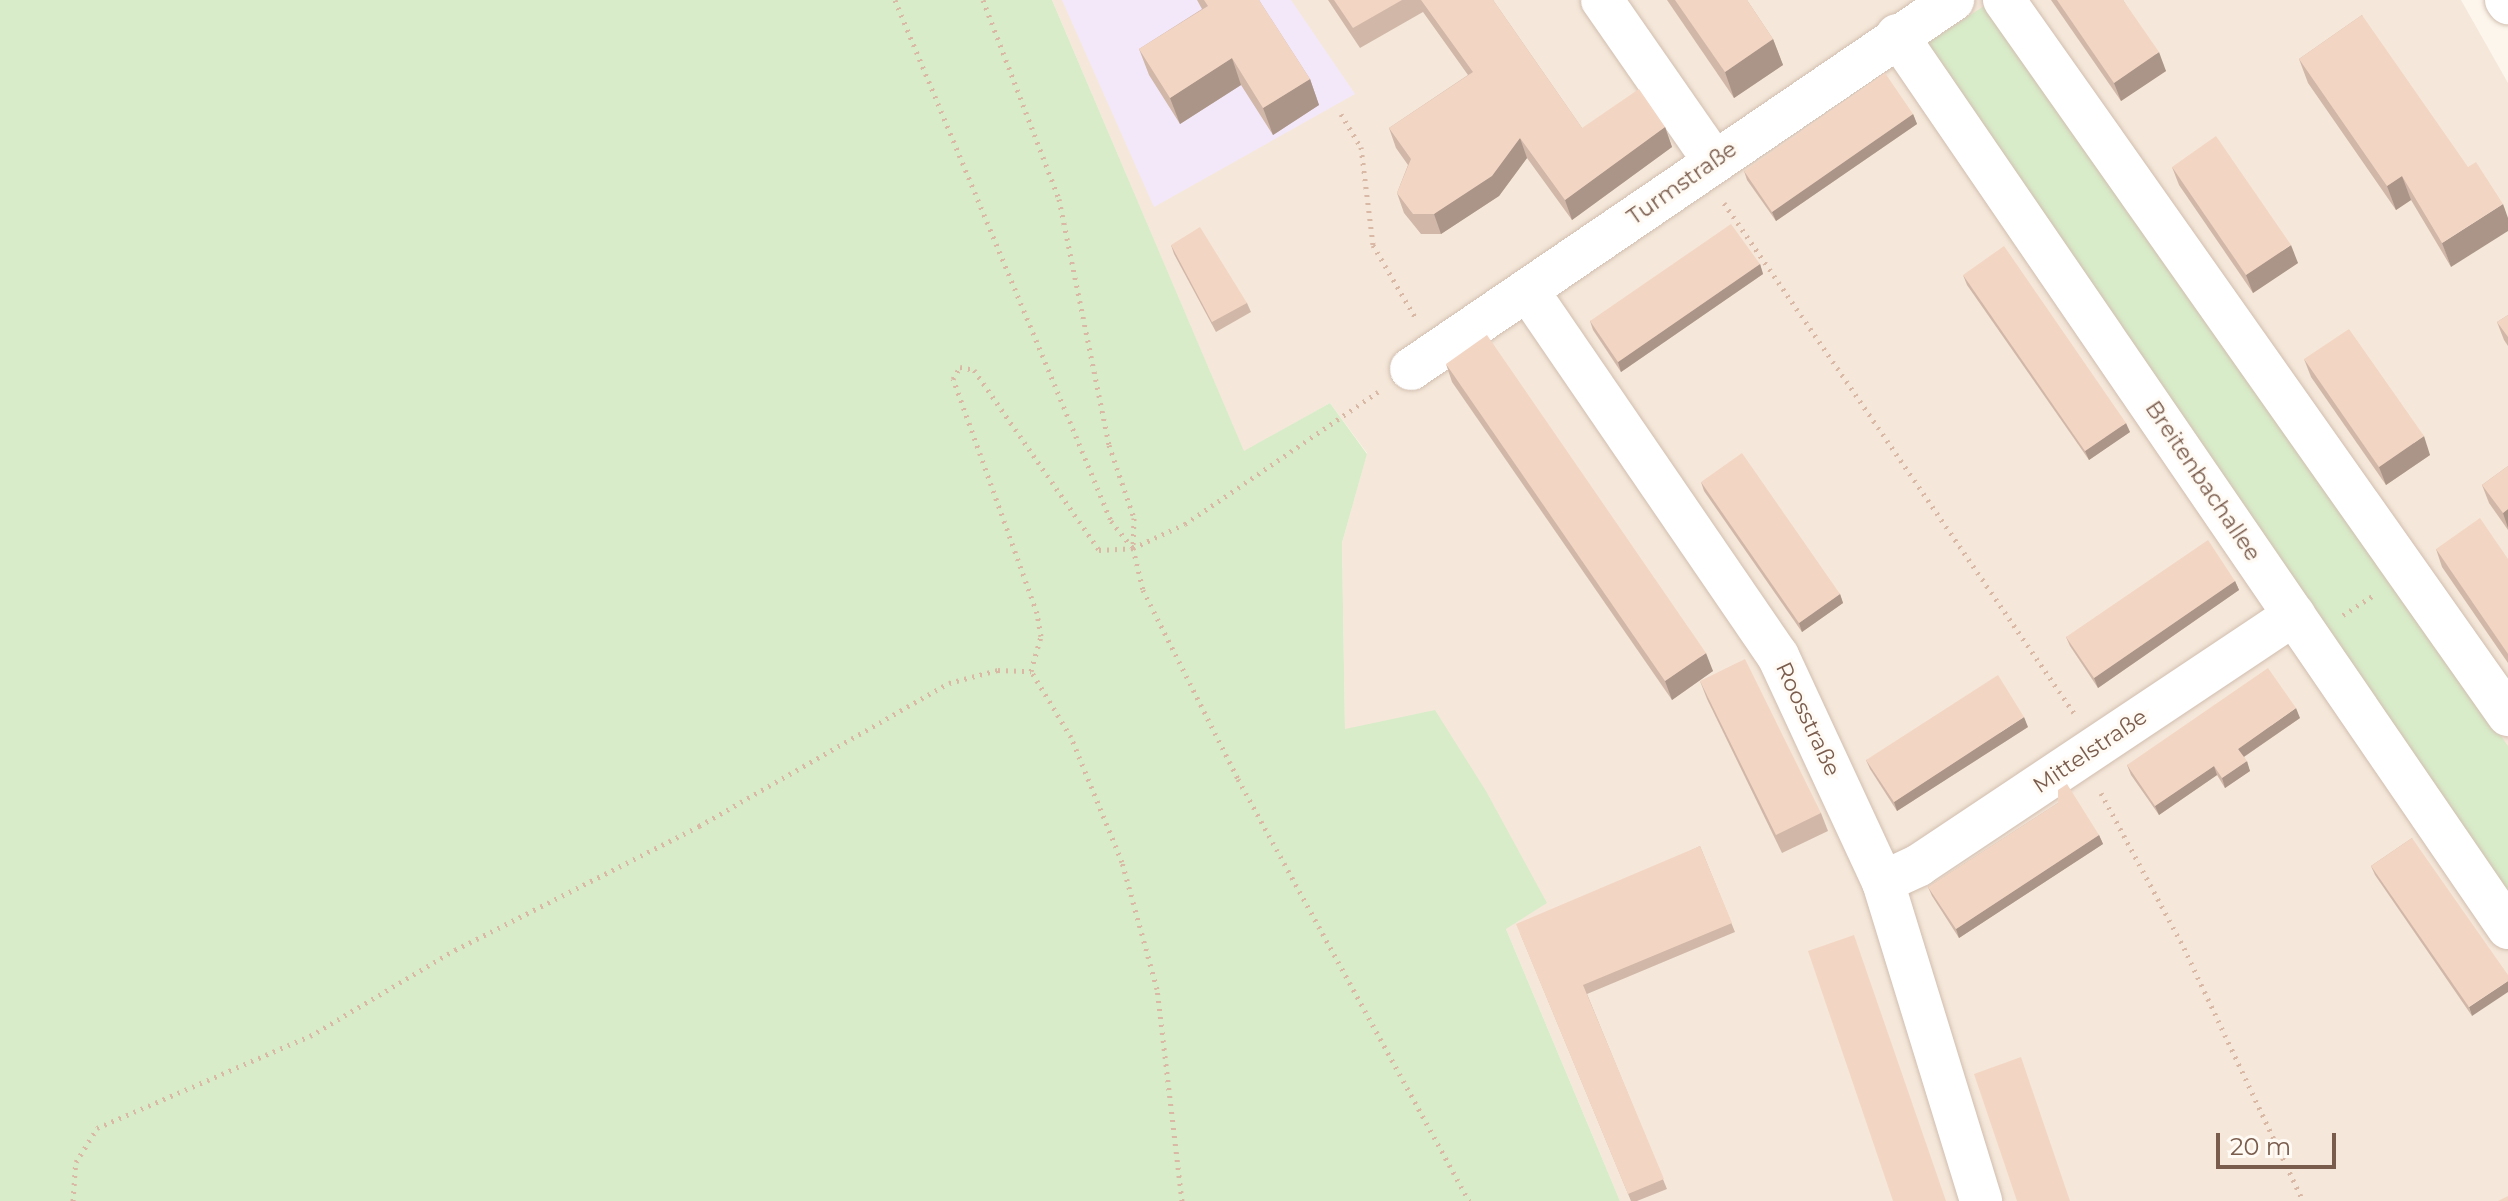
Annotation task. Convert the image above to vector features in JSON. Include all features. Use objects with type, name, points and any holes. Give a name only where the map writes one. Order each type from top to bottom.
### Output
[{"type":"street","points":[[1602,0],[1707,165]]},
{"type":"street","name":"Turmstraße","points":[[1424,361],[1897,35],[1953,0]]},
{"type":"street","points":[[2004,0],[2508,715]]},
{"type":"street","name":"Breitenbachallee","points":[[1897,35],[2508,928]]},
{"type":"street","name":"Roosstraße","points":[[1528,291],[1778,656],[1883,882],[1981,1201]]},
{"type":"street","name":"Mittelstraße","points":[[1883,882],[1919,865],[2088,752],[2302,626]]},
{"type":"path","points":[[895,0],[1111,521],[1133,548]]},
{"type":"path","points":[[983,0],[1059,199],[1109,445],[1134,518],[1133,548],[1143,590],[1238,779],[1469,1201]]},
{"type":"path","points":[[1182,1201],[1157,989],[1122,862],[1071,737],[1031,671],[1041,636],[1037,613],[953,379],[960,367],[974,370],[1099,550],[1133,548],[1185,524],[1424,361],[1373,245],[1361,147],[1341,114]]},
{"type":"path","points":[[1707,165],[2088,752],[2303,1201]]},
{"type":"path","points":[[2302,626],[2409,571]]},
{"type":"path","points":[[73,1201],[76,1162],[97,1128],[310,1036],[455,950],[699,826],[949,683],[998,670],[1031,671]]},
{"type":"shaded area","points":[[1052,0],[2461,0],[2508,83],[2508,1201],[1620,1201],[1506,929],[1345,730],[1342,543],[1367,453],[1330,403],[1244,452]]},
{"type":"shaded area","points":[[1062,0],[1291,0],[1355,94],[1154,207]]},
{"type":"green space","points":[[0,0],[1052,0],[1244,451],[1330,403],[1367,454],[1342,543],[1345,729],[1435,710],[1486,791],[1547,903],[1506,929],[1620,1201],[0,1201]]},
{"type":"green space","points":[[1993,0],[2508,746],[2508,892],[1928,43]]},
{"type":"building","points":[[1204,0],[1259,0],[1310,79],[1263,108],[1232,58],[1170,98],[1139,49],[1208,6]]},
{"type":"building","points":[[1334,0],[1402,0],[1353,28]]},
{"type":"building","points":[[1421,0],[1493,0],[1582,128],[1639,89],[1665,127],[1565,200],[1520,138],[1492,176],[1434,214],[1413,214],[1397,193],[1411,159],[1389,128],[1473,72]]},
{"type":"building","points":[[1675,0],[1747,0],[1773,39],[1725,72]]},
{"type":"building","points":[[2057,0],[2123,0],[2159,52],[2114,83]]},
{"type":"building","points":[[2362,15],[2468,167],[2476,162],[2503,204],[2442,243],[2402,176],[2387,186],[2299,59]]},
{"type":"building","points":[[1885,73],[1913,114],[1772,212],[1744,171]]},
{"type":"building","points":[[2216,136],[2291,245],[2246,275],[2172,167]]},
{"type":"building","points":[[1731,224],[1760,264],[1618,362],[1590,321]]},
{"type":"building","points":[[1200,227],[1247,303],[1212,322],[1171,245]]},
{"type":"building","points":[[2004,246],[2126,423],[2085,451],[1963,275]]},
{"type":"building","points":[[2508,315],[2508,337],[2497,322]]},
{"type":"building","points":[[2349,329],[2424,436],[2379,467],[2304,359]]},
{"type":"building","points":[[1487,335],[1706,653],[1665,681],[1446,364]]},
{"type":"building","points":[[1742,453],[1840,594],[1799,623],[1701,482]]},
{"type":"building","points":[[2508,466],[2508,509],[2503,513],[2482,485]]},
{"type":"building","points":[[2480,518],[2508,559],[2508,654],[2436,549]]},
{"type":"building","points":[[2208,540],[2235,581],[2094,678],[2066,637]]},
{"type":"building","points":[[1745,659],[1821,813],[1776,835],[1700,681]]},
{"type":"building","points":[[2268,668],[2296,708],[2238,749],[2247,761],[2222,778],[2214,766],[2155,806],[2127,765]]},
{"type":"building","points":[[1998,675],[2024,717],[1894,802],[1866,760]]},
{"type":"building","points":[[2067,784],[2099,835],[1956,929],[1928,887],[2058,803],[2058,790]]},
{"type":"building","points":[[2412,838],[2508,975],[2508,981],[2469,1007],[2371,866]]},
{"type":"building","points":[[1700,846],[1732,923],[1583,985],[1664,1179],[1628,1194],[1516,924]]},
{"type":"building","points":[[1854,935],[1946,1201],[1893,1201],[1808,951]]},
{"type":"building","points":[[2021,1057],[2070,1201],[2017,1201],[1974,1074]]}]
